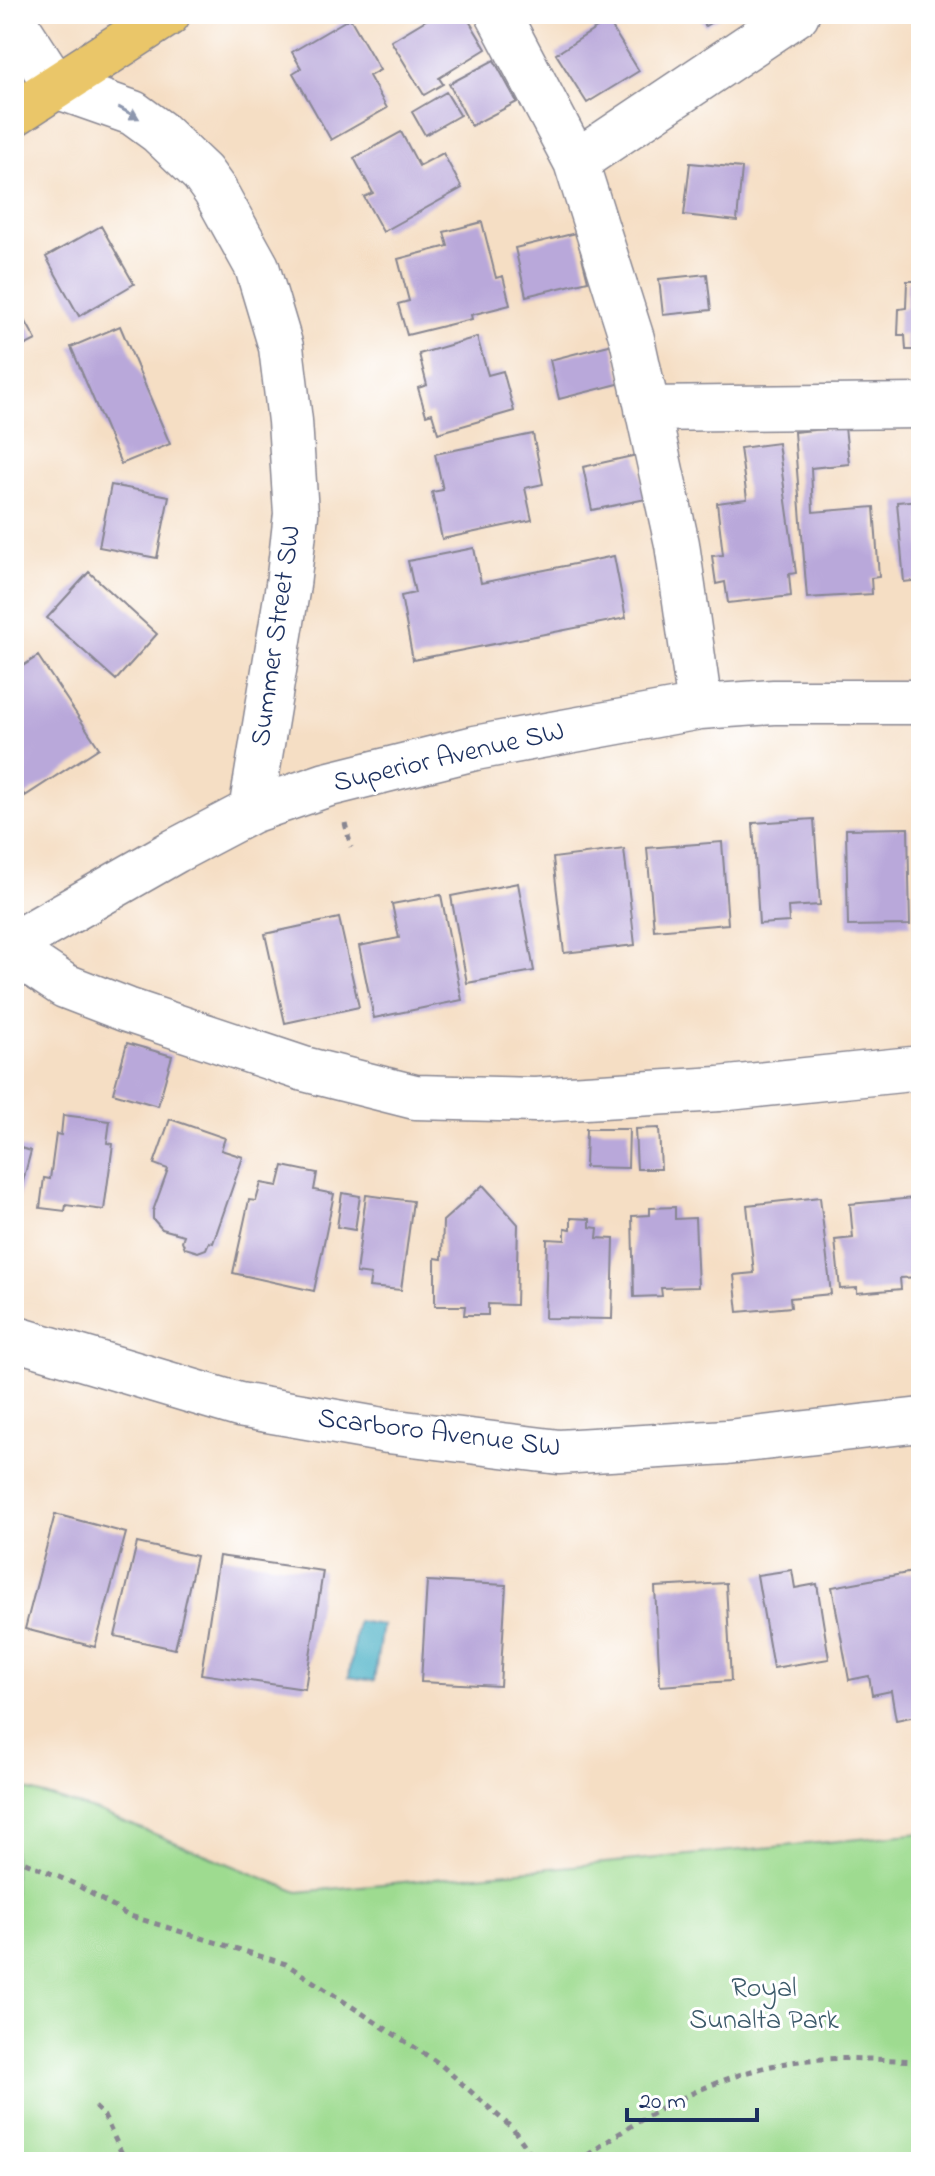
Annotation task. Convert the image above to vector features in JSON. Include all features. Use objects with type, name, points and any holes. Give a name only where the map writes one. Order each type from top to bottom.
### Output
[{"type":"main road","points":[[14,114],[168,14]]},
{"type":"street","points":[[498,14],[576,162],[632,339],[677,544],[700,707]]},
{"type":"street","points":[[576,162],[797,14]]},
{"type":"street","points":[[14,21],[56,86]]},
{"type":"street","name":"Summer Street SW","points":[[56,86],[133,113],[159,132],[202,173],[257,267],[281,347],[296,514],[288,585],[251,811]]},
{"type":"street","points":[[647,409],[921,406]]},
{"type":"street","name":"Superior Avenue SW","points":[[14,943],[251,811],[326,785],[475,748],[700,707],[774,702],[921,702]]},
{"type":"street","points":[[14,952],[65,986],[127,1010],[304,1069],[415,1097],[535,1100],[719,1089],[921,1068]]},
{"type":"street","name":"Scarboro Avenue SW","points":[[14,1338],[239,1405],[388,1431],[559,1452],[727,1442],[921,1420]]},
{"type":"path","points":[[344,822],[351,847]]},
{"type":"path","points":[[14,1857],[77,1885],[127,1915],[286,1964],[440,2064],[513,2129],[537,2162]]},
{"type":"path","points":[[578,2162],[617,2133],[687,2096],[739,2076],[797,2062],[842,2058],[921,2061]]},
{"type":"path","points":[[95,2107],[104,2116],[126,2162]]},
{"type":"green space","name":"Royal Sunalta Park","points":[[14,1786],[100,1812],[298,1892],[921,1833],[921,2162],[14,2162]]},
{"type":"water","points":[[357,1621],[382,1625],[374,1681],[349,1677]]},
{"type":"building","points":[[436,14],[465,14],[486,49],[439,78],[443,84],[424,95],[391,41]]},
{"type":"building","points":[[698,14],[725,14],[705,26]]},
{"type":"building","points":[[350,18],[380,70],[369,76],[387,108],[331,140],[293,73],[301,68],[292,52]]},
{"type":"building","points":[[608,21],[639,71],[587,103],[556,54]]},
{"type":"building","points":[[494,60],[517,102],[471,126],[449,84]]},
{"type":"building","points":[[446,92],[460,115],[425,135],[412,112]]},
{"type":"building","points":[[401,132],[419,166],[443,153],[462,188],[383,232],[364,197],[373,193],[354,158]]},
{"type":"building","points":[[921,152],[921,241],[912,240]]},
{"type":"building","points":[[690,163],[742,168],[737,221],[684,215]]},
{"type":"building","points":[[482,222],[496,278],[503,276],[510,305],[471,315],[472,319],[407,335],[398,304],[409,301],[398,259],[448,246],[444,232]]},
{"type":"building","points":[[101,226],[134,284],[79,316],[46,257]]},
{"type":"building","points":[[576,233],[588,281],[526,296],[515,248]]},
{"type":"building","points":[[707,274],[711,310],[663,315],[659,279]]},
{"type":"building","points":[[907,281],[921,281],[921,350],[906,350],[905,335],[898,335],[899,309],[906,308]]},
{"type":"building","points":[[14,300],[36,340],[14,351]]},
{"type":"building","points":[[120,326],[170,444],[121,464],[71,347]]},
{"type":"building","points":[[477,337],[488,375],[503,371],[514,411],[438,433],[432,413],[426,415],[418,388],[427,385],[419,354]]},
{"type":"building","points":[[613,344],[622,383],[559,399],[550,360]]},
{"type":"building","points":[[845,427],[849,464],[811,468],[813,512],[874,507],[879,577],[871,578],[872,594],[807,598],[794,432]]},
{"type":"building","points":[[533,434],[543,484],[525,488],[532,520],[442,539],[432,492],[443,490],[435,454]]},
{"type":"building","points":[[778,443],[796,573],[789,574],[791,596],[728,603],[725,582],[716,584],[712,556],[723,555],[717,503],[747,499],[740,448]]},
{"type":"building","points":[[637,455],[646,499],[592,510],[583,467]]},
{"type":"building","points":[[111,485],[169,496],[157,558],[99,547]]},
{"type":"building","points":[[921,500],[921,580],[904,582],[897,502]]},
{"type":"building","points":[[474,548],[481,583],[614,556],[626,618],[413,660],[401,596],[415,593],[408,561]]},
{"type":"building","points":[[89,572],[157,634],[116,680],[47,618]]},
{"type":"building","points":[[38,656],[99,748],[25,796],[14,779],[14,672]]},
{"type":"building","points":[[814,819],[820,905],[788,907],[789,922],[759,924],[753,823]]},
{"type":"building","points":[[908,828],[910,925],[848,926],[846,829]]},
{"type":"building","points":[[722,842],[728,924],[654,930],[647,848]]},
{"type":"building","points":[[624,849],[635,945],[564,953],[553,858]]},
{"type":"building","points":[[518,883],[534,971],[467,983],[451,896]]},
{"type":"building","points":[[441,895],[462,1000],[374,1018],[359,946],[399,938],[392,904]]},
{"type":"building","points":[[339,918],[359,1007],[285,1023],[265,934]]},
{"type":"building","points":[[127,1043],[172,1056],[158,1106],[113,1093]]},
{"type":"building","points":[[63,1115],[110,1121],[107,1143],[113,1144],[104,1210],[66,1205],[65,1211],[40,1208],[44,1178],[50,1179],[56,1134],[61,1135]]},
{"type":"building","points":[[170,1119],[225,1138],[221,1150],[243,1157],[213,1243],[209,1242],[206,1249],[198,1252],[185,1248],[182,1241],[184,1235],[162,1229],[153,1219],[168,1169],[154,1164]]},
{"type":"building","points":[[659,1128],[661,1169],[637,1169],[635,1129]]},
{"type":"building","points":[[586,1129],[629,1129],[628,1168],[585,1167]]},
{"type":"building","points":[[14,1146],[31,1151],[18,1200],[14,1199]]},
{"type":"building","points":[[283,1166],[317,1173],[314,1190],[334,1194],[314,1291],[233,1273],[249,1200],[256,1201],[261,1183],[278,1186]]},
{"type":"building","points":[[483,1185],[518,1224],[516,1305],[488,1304],[488,1315],[464,1315],[465,1306],[435,1306],[435,1258],[442,1259],[443,1221]]},
{"type":"building","points":[[342,1193],[360,1196],[355,1230],[337,1227]]},
{"type":"building","points":[[366,1195],[413,1201],[401,1290],[369,1287],[371,1275],[356,1273]]},
{"type":"building","points":[[820,1197],[831,1294],[790,1298],[791,1307],[738,1312],[734,1275],[754,1273],[747,1205]]},
{"type":"building","points":[[914,1198],[921,1277],[900,1278],[901,1289],[857,1293],[857,1288],[840,1289],[835,1240],[853,1238],[850,1204]]},
{"type":"building","points":[[675,1207],[675,1219],[695,1218],[698,1287],[661,1288],[662,1296],[634,1297],[632,1216],[650,1215],[650,1208]]},
{"type":"building","points":[[571,1218],[590,1219],[590,1227],[598,1228],[597,1238],[614,1239],[612,1319],[545,1318],[547,1239],[565,1240],[565,1228],[571,1229]]},
{"type":"building","points":[[55,1514],[126,1533],[95,1647],[25,1629]]},
{"type":"building","points":[[137,1543],[196,1556],[175,1649],[115,1636]]},
{"type":"building","points":[[219,1556],[323,1571],[305,1689],[201,1674]]},
{"type":"building","points":[[792,1570],[795,1588],[817,1584],[829,1659],[773,1668],[757,1575]]},
{"type":"building","points":[[913,1572],[921,1615],[921,1715],[896,1720],[891,1691],[872,1695],[869,1676],[849,1680],[832,1587]]},
{"type":"building","points":[[427,1581],[506,1585],[500,1686],[421,1682]]},
{"type":"building","points":[[726,1583],[731,1681],[660,1686],[655,1587]]}]
